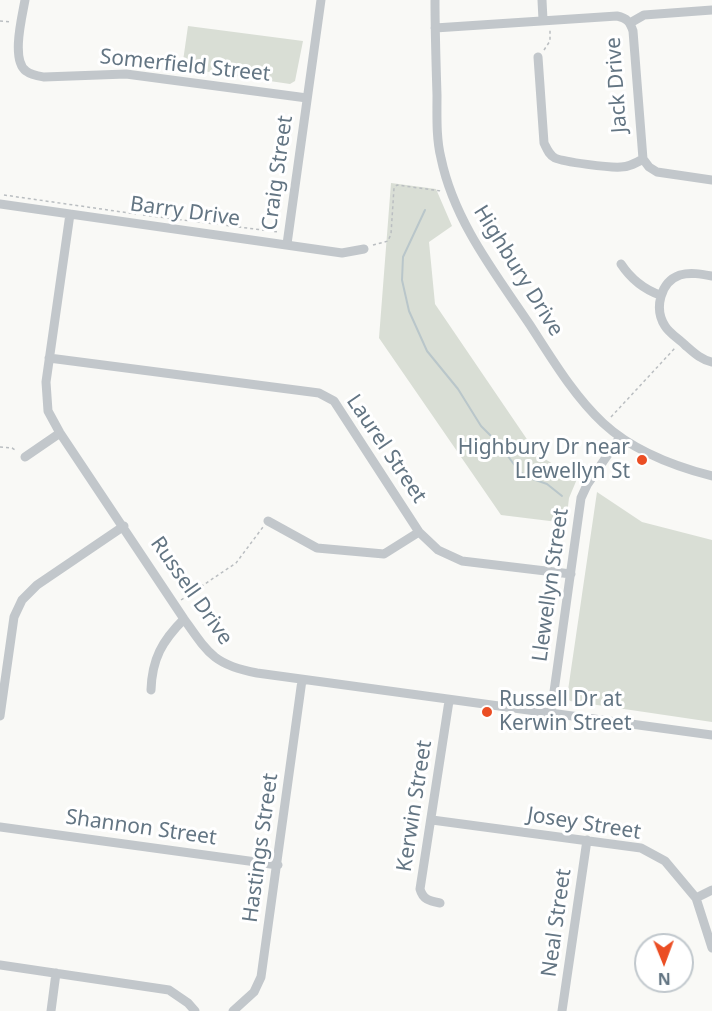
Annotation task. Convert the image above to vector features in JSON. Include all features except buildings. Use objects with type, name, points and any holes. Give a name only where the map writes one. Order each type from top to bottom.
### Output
[{"type":"street","name":"Somerfield Street","points":[[25,0],[18,53],[19,62],[24,70],[32,75],[44,77],[126,74],[307,98]]},
{"type":"street","name":"Craig Street","points":[[287,244],[321,0]]},
{"type":"street","name":"Highbury Drive","points":[[435,0],[437,133],[440,157],[456,207],[478,248],[556,365],[587,407],[604,424],[641,450],[662,460],[712,476]]},
{"type":"street","points":[[542,0],[546,20]]},
{"type":"street","points":[[630,22],[644,15],[712,10]]},
{"type":"street","name":"Jack Drive","points":[[435,28],[624,17],[630,22],[633,31],[640,150],[643,159],[657,172],[712,180]]},
{"type":"street","points":[[538,57],[544,143],[548,152],[555,158],[620,167],[643,159]]},
{"type":"street","name":"Barry Drive","points":[[0,204],[342,253],[364,249]]},
{"type":"street","name":"Russell Drive","points":[[70,214],[50,358],[46,397],[48,411],[60,434],[124,526],[184,620],[206,650],[221,663],[243,670],[302,680],[712,735]]},
{"type":"street","points":[[621,264],[628,276],[648,291],[660,295]]},
{"type":"street","points":[[712,276],[693,273],[678,275],[660,295],[660,313],[665,327],[694,353],[712,362]]},
{"type":"street","name":"Laurel Street","points":[[50,358],[319,393],[334,401],[419,532],[438,550],[462,561],[571,574]]},
{"type":"street","points":[[26,457],[60,434]]},
{"type":"street","name":"Llewellyn Street","points":[[551,713],[582,498],[587,485],[620,437]]},
{"type":"street","points":[[268,521],[317,548],[384,554],[419,532]]},
{"type":"street","points":[[0,716],[14,617],[22,600],[37,585],[124,526]]},
{"type":"street","points":[[151,690],[156,655],[184,620]]},
{"type":"street","name":"Hastings Street","points":[[233,1011],[254,992],[261,977],[302,680]]},
{"type":"street","name":"Kerwin Street","points":[[440,903],[428,901],[420,889],[448,701]]},
{"type":"street","name":"Josey Street","points":[[432,820],[641,848],[665,861],[696,898],[712,948]]},
{"type":"street","name":"Shannon Street","points":[[0,827],[278,865]]},
{"type":"street","name":"Neal Street","points":[[562,1011],[587,840]]},
{"type":"street","points":[[696,898],[712,890]]},
{"type":"street","points":[[0,965],[169,990],[188,1003],[195,1011]]},
{"type":"street","points":[[51,1011],[56,973]]},
{"type":"path","points":[[538,57],[550,41],[546,20]]},
{"type":"path","points":[[0,21],[21,24]]},
{"type":"path","points":[[364,249],[388,241],[391,234],[394,188],[397,185],[441,191],[440,188],[443,187]]},
{"type":"path","points":[[0,196],[9,195],[280,232]]},
{"type":"path","points":[[604,424],[681,342]]},
{"type":"path","points":[[0,447],[12,448],[26,457]]},
{"type":"path","points":[[175,605],[236,563],[268,521]]},
{"type":"shaded area","points":[[188,26],[303,41],[295,81],[290,84],[182,68]]},
{"type":"shaded area","points":[[391,183],[436,189],[452,226],[429,242],[435,304],[537,454],[577,479],[569,498],[566,523],[501,515],[379,338]]},
{"type":"shaded area","points":[[597,492],[642,522],[712,540],[712,722],[570,701],[567,697]]},
{"type":"waterway","points":[[425,210],[403,257],[402,280],[409,311],[427,351],[458,389],[481,426],[498,443],[519,471],[527,477],[547,484],[562,496]]},
{"type":"place","name":"Highbury Dr near Llewellyn St","points":[[642,460]]},
{"type":"place","name":"Russell Dr at Kerwin Street","points":[[487,712]]}]
